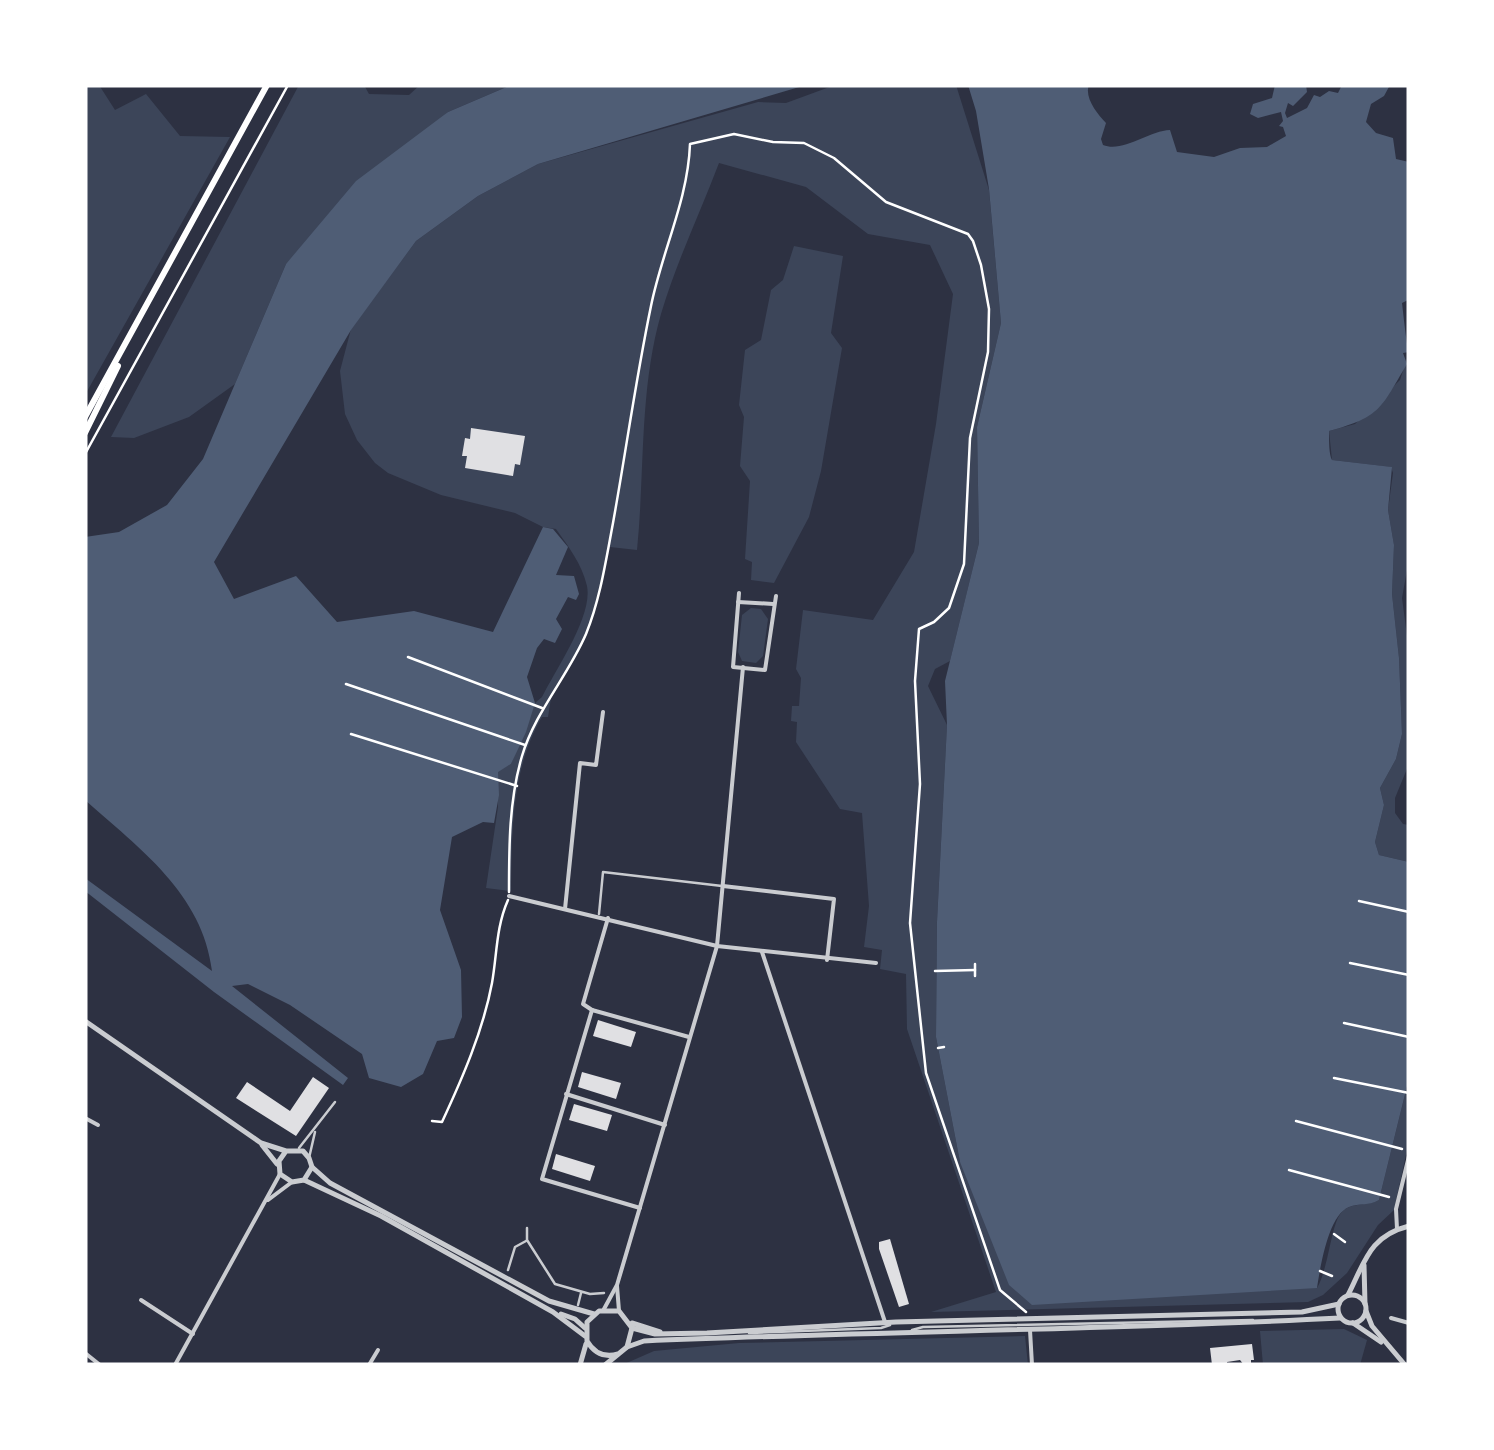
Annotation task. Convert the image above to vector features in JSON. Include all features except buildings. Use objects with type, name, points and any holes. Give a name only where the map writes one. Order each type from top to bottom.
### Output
[{"type":"main road","points":[[85,417],[266,85]]},
{"type":"main road","points":[[85,433],[156,289]]},
{"type":"street","points":[[739,593],[733,666],[765,670],[776,596]]},
{"type":"street","points":[[738,602],[774,604]]},
{"type":"street","points":[[604,1309],[617,1285],[718,946],[744,668]]},
{"type":"street","points":[[565,909],[580,763],[596,765],[604,712]]},
{"type":"street","points":[[599,916],[604,872],[834,898],[826,960]]},
{"type":"street","points":[[510,896],[718,946],[876,964]]},
{"type":"street","points":[[608,918],[583,1004],[592,1010],[691,1038]]},
{"type":"street","points":[[762,952],[885,1323]]},
{"type":"street","points":[[592,1010],[542,1179],[640,1208]]},
{"type":"street","points":[[85,1020],[261,1143],[286,1151],[298,1150],[310,1158]]},
{"type":"street","points":[[566,1094],[665,1125]]},
{"type":"street","points":[[298,1150],[335,1102]]},
{"type":"street","points":[[85,1118],[98,1126]]},
{"type":"street","points":[[315,1130],[312,1167],[330,1183],[562,1307],[594,1314]]},
{"type":"street","points":[[176,1365],[280,1174],[261,1143]]},
{"type":"street","points":[[278,1165],[286,1151]]},
{"type":"street","points":[[1398,1229],[1396,1209],[1409,1156]]},
{"type":"street","points":[[304,1180],[312,1167]]},
{"type":"street","points":[[280,1174],[292,1182]]},
{"type":"street","points":[[268,1200],[292,1182],[304,1180],[381,1216],[553,1312],[604,1355]]},
{"type":"street","points":[[707,1334],[896,1322],[1302,1312],[1339,1304],[1348,1295],[1376,1241],[1409,1226]]},
{"type":"street","points":[[527,1228],[527,1240],[555,1284],[581,1292],[604,1293]]},
{"type":"street","points":[[508,1270],[515,1247],[527,1240]]},
{"type":"street","points":[[1353,1323],[1360,1320],[1365,1309],[1364,1264]]},
{"type":"street","points":[[617,1285],[619,1311],[631,1324],[667,1334],[881,1328],[896,1322]]},
{"type":"street","points":[[578,1305],[581,1292]]},
{"type":"street","points":[[1348,1295],[1358,1297],[1387,1346]]},
{"type":"street","points":[[141,1300],[193,1334]]},
{"type":"street","points":[[1339,1304],[1340,1318]]},
{"type":"street","points":[[582,1363],[586,1328],[594,1314],[604,1309],[619,1311]]},
{"type":"street","points":[[553,1312],[575,1319],[586,1328]]},
{"type":"street","points":[[906,1332],[923,1326],[1340,1318],[1387,1346],[1405,1365]]},
{"type":"street","points":[[1391,1318],[1409,1323]]},
{"type":"street","points":[[606,1365],[627,1347],[644,1342],[1260,1320]]},
{"type":"street","points":[[627,1347],[631,1324]]},
{"type":"street","points":[[1030,1330],[1032,1365]]},
{"type":"street","points":[[369,1365],[378,1350]]},
{"type":"street","points":[[85,1353],[100,1365]]},
{"type":"street","points":[[595,1365],[604,1355],[618,1354]]},
{"type":"path","points":[[85,454],[288,85]]},
{"type":"path","points":[[432,1121],[442,1122],[462,1080],[489,993],[498,931],[510,896],[510,831],[526,745],[586,634],[601,580],[651,305],[689,179],[690,144],[734,134],[772,142],[804,143],[834,158],[886,202],[968,234],[977,253],[986,294],[988,352],[970,438],[964,564],[949,608],[920,629],[915,681],[920,784],[910,947],[926,1073],[937,1110],[1000,1290],[1027,1313]]},
{"type":"path","points":[[408,657],[544,708]]},
{"type":"path","points":[[346,684],[526,745]]},
{"type":"path","points":[[351,734],[517,786]]},
{"type":"path","points":[[1358,901],[1409,912]]},
{"type":"path","points":[[1350,963],[1409,975]]},
{"type":"path","points":[[935,971],[975,973],[975,964]]},
{"type":"path","points":[[1344,1023],[1409,1037]]},
{"type":"path","points":[[1334,1078],[1409,1094]]},
{"type":"path","points":[[1296,1121],[1402,1150]]},
{"type":"path","points":[[1289,1170],[1389,1197]]},
{"type":"path","points":[[1334,1234],[1345,1242]]},
{"type":"path","points":[[1320,1271],[1332,1276]]},
{"type":"shaded area","points":[[85,85],[99,85],[115,110],[146,94],[180,136],[230,137],[85,395]]},
{"type":"shaded area","points":[[299,85],[364,85],[369,94],[409,95],[420,85],[511,85],[448,112],[286,264],[235,384],[189,417],[134,438],[111,437]]},
{"type":"shaded area","points":[[511,85],[806,85],[538,164],[478,196],[416,241],[351,330],[214,562],[234,599],[296,576],[337,622],[414,611],[493,632],[543,527],[553,529],[568,547],[556,575],[574,576],[579,594],[576,600],[568,597],[556,619],[562,629],[555,643],[544,639],[537,648],[527,677],[535,703],[511,764],[498,772],[494,823],[483,822],[452,837],[440,910],[461,970],[462,1017],[454,1038],[437,1041],[423,1074],[401,1087],[369,1078],[362,1054],[290,1005],[248,984],[232,986],[348,1078],[343,1085],[214,992],[85,891],[85,878],[212,971],[196,919],[182,896],[147,855],[85,800],[85,537],[119,532],[167,505],[203,459],[286,264],[356,181],[448,112]]},
{"type":"shaded area","points":[[835,85],[956,85],[989,190],[1001,323],[977,427],[979,543],[950,661],[935,669],[928,686],[947,725],[937,922],[936,1037],[960,1162],[1317,1288],[1338,1217],[1350,1207],[1379,1200],[1409,1078],[1409,1141],[1394,1210],[1378,1225],[1347,1273],[1323,1295],[1308,1302],[931,1312],[996,1292],[907,1029],[906,974],[880,969],[882,950],[864,947],[869,906],[862,813],[840,809],[796,742],[797,722],[791,721],[792,706],[799,706],[801,678],[796,669],[803,610],[873,620],[914,552],[953,294],[930,245],[868,234],[806,187],[719,163],[674,276],[654,343],[646,402],[637,550],[610,547],[587,635],[551,698],[548,717],[542,717],[524,758],[515,802],[511,891],[486,888],[498,807],[498,771],[511,764],[535,703],[542,697],[579,627],[587,598],[585,578],[556,529],[515,513],[441,495],[388,473],[357,440],[345,414],[340,371],[351,329],[416,241],[478,196],[538,164],[758,102],[786,103]]},
{"type":"shaded area","points":[[968,85],[1089,85],[1090,100],[1106,123],[1103,145],[1119,146],[1170,130],[1177,152],[1214,157],[1240,148],[1267,147],[1286,136],[1279,126],[1283,121],[1281,112],[1258,118],[1250,114],[1253,104],[1272,98],[1275,85],[1306,85],[1307,92],[1293,106],[1288,103],[1287,118],[1307,108],[1314,95],[1338,93],[1342,85],[1390,85],[1384,96],[1371,104],[1366,122],[1376,133],[1393,138],[1396,159],[1409,162],[1409,288],[1408,300],[1402,303],[1409,352],[1403,353],[1407,364],[1378,408],[1360,421],[1329,431],[1329,439],[1332,460],[1392,467],[1388,510],[1394,545],[1392,594],[1402,734],[1396,759],[1380,788],[1384,805],[1375,842],[1379,855],[1409,862],[1409,1078],[1379,1200],[1349,1207],[1336,1220],[1326,1243],[1317,1288],[1032,1305],[1009,1285],[960,1162],[936,1037],[937,922],[947,725],[945,681],[979,543],[977,427],[1001,323],[989,189]]},
{"type":"shaded area","points":[[794,246],[843,256],[831,333],[842,348],[809,517],[774,583],[751,580],[752,562],[745,559],[750,481],[740,466],[744,417],[739,405],[745,350],[761,340],[771,290],[783,280]]},
{"type":"shaded area","points":[[1409,352],[1409,559],[1402,598],[1409,651],[1409,764],[1395,798],[1395,813],[1403,824],[1409,825],[1409,862],[1379,855],[1375,842],[1384,805],[1380,788],[1396,759],[1402,734],[1392,594],[1394,545],[1388,510],[1393,473],[1391,467],[1332,460],[1329,431],[1355,424],[1400,380]]},
{"type":"shaded area","points":[[751,608],[761,609],[768,619],[763,656],[756,663],[742,661],[738,652],[742,615]]},
{"type":"shaded area","points":[[1344,1329],[1367,1340],[1360,1365],[1263,1365],[1260,1331]]},
{"type":"shaded area","points":[[1025,1336],[1028,1365],[622,1365],[654,1351],[739,1343]]}]
